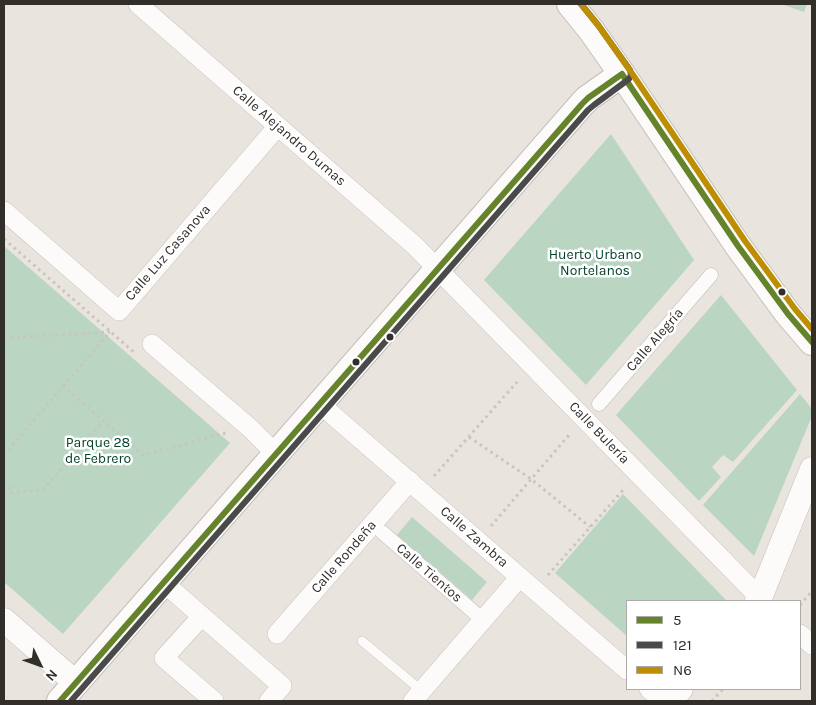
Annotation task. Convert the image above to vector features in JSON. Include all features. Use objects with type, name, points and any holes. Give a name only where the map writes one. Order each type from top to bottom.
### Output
[{"type":"main road","points":[[570,4],[622,74],[738,246],[788,314],[812,342]]},
{"type":"main road","points":[[68,692],[588,98],[622,74]]},
{"type":"street","name":"Calle Alejandro Dumas","points":[[138,4],[414,245],[438,269]]},
{"type":"street","name":"Calle Luz Casanova","points":[[4,211],[119,311],[278,126]]},
{"type":"street","name":"Calle Bulería","points":[[438,269],[760,600]]},
{"type":"street","name":"Calle Alegría","points":[[599,404],[711,275]]},
{"type":"street","points":[[146,350],[251,429],[276,454]]},
{"type":"street","name":"Calle Zambra","points":[[320,404],[626,669]]},
{"type":"street","points":[[760,600],[812,469]]},
{"type":"street","name":"Calle Rondeña","points":[[277,634],[410,481]]},
{"type":"street","name":"Calle Tientos","points":[[382,532],[476,614]]},
{"type":"street","points":[[417,696],[520,578]]},
{"type":"street","points":[[164,582],[282,686],[269,701]]},
{"type":"street","points":[[202,616],[164,658],[214,701]]},
{"type":"street","points":[[4,620],[68,692]]},
{"type":"street","points":[[801,635],[812,645]]},
{"type":"street","points":[[650,690],[663,701]]},
{"type":"street","points":[[670,701],[680,690]]},
{"type":"lane","points":[[362,641],[417,696]]},
{"type":"path","points":[[4,239],[110,332],[146,350]]},
{"type":"path","points":[[4,338],[110,332]]},
{"type":"path","points":[[4,455],[110,332]]},
{"type":"path","points":[[434,476],[517,382]]},
{"type":"path","points":[[63,386],[143,455],[226,433]]},
{"type":"path","points":[[4,493],[43,490],[103,421]]},
{"type":"path","points":[[219,426],[232,438]]},
{"type":"path","points":[[491,526],[569,435]]},
{"type":"path","points":[[469,437],[531,479],[590,527]]},
{"type":"path","points":[[4,483],[14,492]]},
{"type":"path","points":[[548,575],[623,490]]},
{"type":"path","points":[[801,604],[812,591]]},
{"type":"path","points":[[712,701],[721,690]]},
{"type":"green space","points":[[781,4],[807,4],[804,12]]},
{"type":"green space","name":"Huerto Urbano Nortelanos","points":[[611,134],[694,260],[586,385],[484,280]]},
{"type":"green space","name":"Parque 28 de Febrero","points":[[4,246],[230,443],[63,634],[4,582]]},
{"type":"green space","points":[[721,295],[797,390],[733,462],[723,455],[712,467],[721,477],[699,501],[616,415]]},
{"type":"green space","points":[[800,394],[812,409],[812,416],[754,556],[703,505]]},
{"type":"green space","points":[[623,494],[726,600],[626,600],[626,635],[555,573]]},
{"type":"green space","points":[[412,517],[487,582],[472,600],[397,535]]},
{"type":"transit line","name":"121","points":[[71,701],[588,110],[629,79],[631,75],[630,70],[581,4]]},
{"type":"transit line","name":"N6","points":[[581,4],[629,69],[745,241],[812,329]]},
{"type":"transit line","name":"5","points":[[622,74],[738,246],[788,314],[812,342]]},
{"type":"transit line","name":"5","points":[[60,701],[582,104],[622,74]]}]
